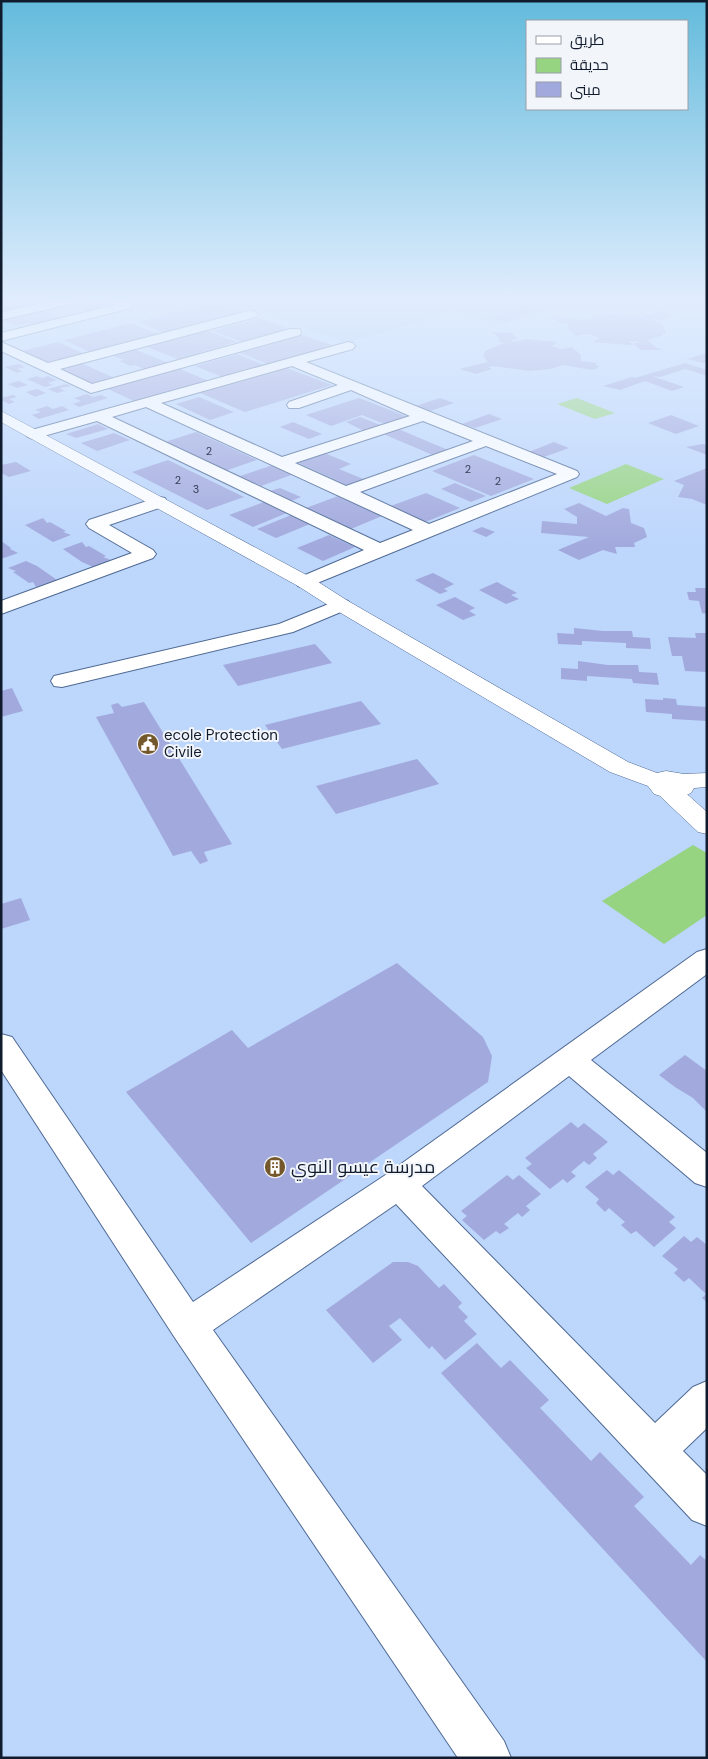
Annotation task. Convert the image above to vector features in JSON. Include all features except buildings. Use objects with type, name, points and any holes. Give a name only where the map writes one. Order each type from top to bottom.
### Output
[{"type":"main road","points":[[1,416],[305,582],[340,605],[611,763],[639,776],[673,786],[707,807]]},
{"type":"main road","points":[[673,786],[707,780]]},
{"type":"main road","points":[[673,786],[707,826]]},
{"type":"street","points":[[80,383],[91,388],[110,383]]},
{"type":"street","points":[[33,434],[218,383]]},
{"type":"street","points":[[305,582],[428,530],[571,474],[343,383]]},
{"type":"street","points":[[294,405],[350,386]]},
{"type":"street","points":[[149,403],[428,530]]},
{"type":"street","points":[[99,416],[379,550]]},
{"type":"street","points":[[281,462],[424,416]]},
{"type":"street","points":[[346,492],[486,441]]},
{"type":"street","points":[[1,608],[147,554],[95,524],[159,502]]},
{"type":"street","points":[[62,681],[286,628],[340,605]]},
{"type":"street","points":[[188,1326],[399,1184],[705,963]]},
{"type":"street","points":[[1,1045],[188,1326],[487,1758]]},
{"type":"street","points":[[572,1060],[707,1172]]},
{"type":"street","points":[[399,1184],[707,1505]]},
{"type":"street","points":[[656,1450],[707,1400]]},
{"type":"green space","points":[[577,398],[615,413],[595,419],[557,404]]},
{"type":"green space","points":[[626,464],[664,479],[607,504],[569,488]]},
{"type":"green space","points":[[693,845],[707,853],[707,915],[664,944],[602,901]]},
{"type":"place","name":"ecole Protection Civile","points":[[148,744]]},
{"type":"place","name":"مدرسة عيسو النوي","points":[[275,1167]]}]
